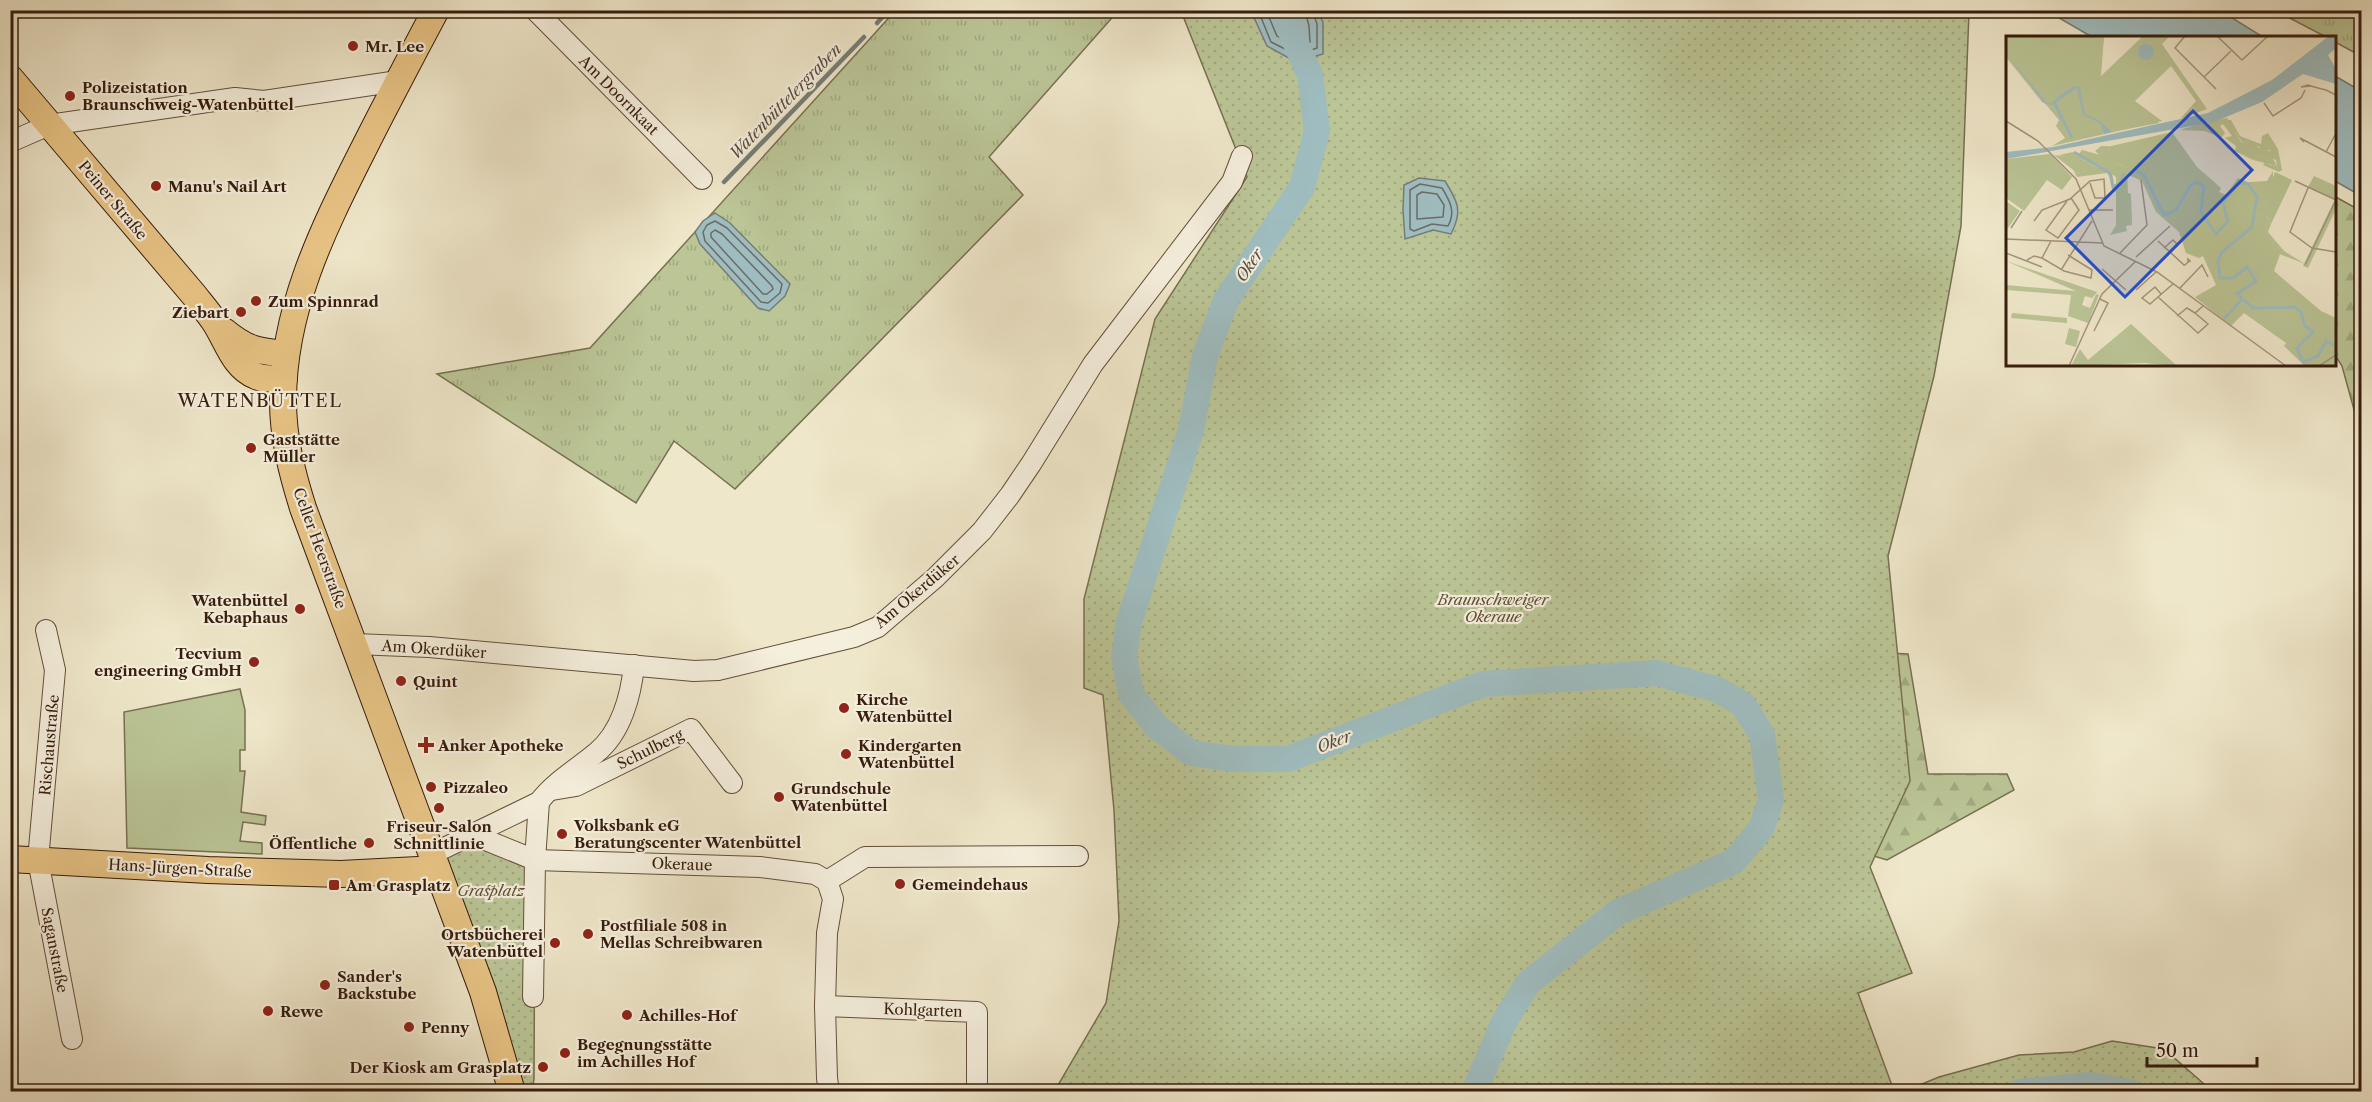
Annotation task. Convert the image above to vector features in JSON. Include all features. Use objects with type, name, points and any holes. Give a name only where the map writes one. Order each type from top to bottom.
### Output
[{"type":"main road","name":"Celler Heerstraße","points":[[436,10],[335,205],[313,254],[297,300],[285,366],[285,427],[292,472],[303,508],[356,644],[483,992],[512,1092]]},
{"type":"main road","name":"Peiner Straße","points":[[10,78],[194,295],[215,323],[241,345],[285,366]]},
{"type":"main road","name":"Hans-Jürgen-Straße","points":[[10,858],[208,870],[350,874],[400,865],[434,862]]},
{"type":"street","name":"Am Doornkaat","points":[[535,10],[702,179]]},
{"type":"street","points":[[10,142],[49,125],[235,98],[264,100],[398,81]]},
{"type":"street","name":"Am Okerdüker","points":[[356,644],[429,647],[694,671],[718,670],[854,637],[878,627],[968,547],[989,522],[1031,465],[1093,364],[1232,182],[1242,156]]},
{"type":"street","name":"Rischaustraße","points":[[38,860],[56,670],[46,630]]},
{"type":"street","name":"Schulberg","points":[[542,796],[598,752],[613,732],[632,689],[634,665]]},
{"type":"street","name":"Schulberg","points":[[542,796],[576,786],[692,729],[732,783]]},
{"type":"street","points":[[434,862],[471,834],[542,796]]},
{"type":"street","points":[[533,997],[534,860],[542,796]]},
{"type":"street","points":[[471,834],[534,860]]},
{"type":"street","points":[[829,1092],[825,1006],[827,933],[832,899],[827,881],[865,857],[1078,856]]},
{"type":"street","name":"Saganstraße","points":[[38,860],[72,1039]]},
{"type":"street","name":"Okeraue","points":[[534,860],[760,867],[815,874],[827,881]]},
{"type":"street","name":"Kohlgarten","points":[[825,1006],[977,1012],[976,1092]]},
{"type":"green space","points":[[895,11],[1118,11],[989,157],[1023,195],[735,489],[674,441],[636,503],[437,374],[590,348]]},
{"type":"green space","name":"Braunschweiger Okeraue","points":[[1181,11],[1969,11],[1961,226],[1934,376],[1888,556],[1910,781],[1870,867],[1912,973],[1858,993],[1894,1091],[1054,1092],[1106,1003],[1119,921],[1114,810],[1103,695],[1084,688],[1084,599],[1155,319],[1247,177]]},
{"type":"green space","points":[[2276,11],[2361,11],[2361,56],[2336,43],[2336,36],[2324,36]]},
{"type":"green space","points":[[2336,197],[2361,211],[2361,435],[2342,366],[2336,357]]},
{"type":"green space","points":[[1867,652],[1908,654],[1928,774],[2007,774],[2014,790],[1887,860],[1850,849]]},
{"type":"green space","points":[[240,689],[245,710],[245,750],[240,750],[240,771],[245,771],[241,812],[266,816],[265,825],[243,822],[240,841],[262,843],[262,854],[127,848],[124,712]]},
{"type":"green space","name":"Grasplatz","points":[[471,834],[535,860],[534,1079],[532,1091],[512,1091],[432,854]]},
{"type":"green space","points":[[2112,1041],[2164,1049],[2212,1091],[1905,1091],[1939,1077],[2019,1055],[2074,1052]]},
{"type":"water","points":[[1251,11],[1317,11],[1323,22],[1323,54],[1296,62],[1267,46]]},
{"type":"water","points":[[2047,11],[2221,11],[2261,36],[2090,36]]},
{"type":"water","points":[[2336,77],[2361,91],[2361,196],[2336,182]]},
{"type":"water","points":[[1419,178],[1445,181],[1449,188],[1456,201],[1458,213],[1451,234],[1433,230],[1405,239],[1404,185]]},
{"type":"water","points":[[715,213],[730,223],[790,284],[785,296],[769,311],[758,308],[700,244],[695,232],[703,221]]},
{"type":"waterway","name":"Watenbüttelergraben","points":[[877,23],[889,10]]},
{"type":"waterway","name":"Oker","points":[[1281,10],[1310,75],[1317,131],[1302,187],[1226,300],[1205,356],[1191,430],[1129,622],[1124,657],[1131,694],[1157,727],[1191,753],[1233,759],[1288,759],[1483,684],[1656,673],[1716,689],[1743,704],[1762,735],[1771,800],[1761,829],[1733,862],[1618,912],[1528,983],[1504,1022],[1474,1092]]},
{"type":"waterway","name":"Watenbüttelergraben","points":[[724,182],[864,37]]},
{"type":"waterway","name":"Oker","points":[[2020,1092],[2090,1085],[2130,1092]]},
{"type":"place","name":"Mr. Lee","points":[[353,46]]},
{"type":"place","name":"Polizeistation Braunschweig-Watenbüttel","points":[[70,96]]},
{"type":"place","name":"Manu's Nail Art","points":[[156,186]]},
{"type":"place","name":"Zum Spinnrad","points":[[256,301]]},
{"type":"place","name":"Ziebart","points":[[241,312]]},
{"type":"place","name":"Gaststätte Müller","points":[[251,448]]},
{"type":"place","name":"Watenbüttel Kebaphaus","points":[[300,609]]},
{"type":"place","name":"Tecvium engineering GmbH","points":[[254,662]]},
{"type":"place","name":"Quint","points":[[401,681]]},
{"type":"place","name":"Kirche Watenbüttel","points":[[844,708]]},
{"type":"place","name":"Anker Apotheke","points":[[426,745]]},
{"type":"place","name":"Kindergarten Watenbüttel","points":[[846,754]]},
{"type":"place","name":"Pizzaleo","points":[[431,787]]},
{"type":"place","name":"Grundschule Watenbüttel","points":[[779,797]]},
{"type":"place","name":"Friseur-Salon Schnittlinie","points":[[439,808]]},
{"type":"place","name":"Volksbank eG Beratungscenter Watenbüttel","points":[[562,834]]},
{"type":"place","name":"Öffentliche","points":[[369,843]]},
{"type":"place","name":"Gemeindehaus","points":[[900,884]]},
{"type":"place","name":"Am Grasplatz","points":[[334,885]]},
{"type":"place","name":"Postfiliale 508 in Mellas Schreibwaren","points":[[588,934]]},
{"type":"place","name":"Ortsbücherei Watenbüttel","points":[[555,943]]},
{"type":"place","name":"Sander's Backstube","points":[[325,985]]},
{"type":"place","name":"Rewe","points":[[268,1011]]},
{"type":"place","name":"Achilles-Hof","points":[[627,1015]]},
{"type":"place","name":"Penny","points":[[409,1027]]},
{"type":"place","name":"Begegnungsstätte im Achilles Hof","points":[[565,1053]]},
{"type":"place","name":"Der Kiosk am Grasplatz","points":[[543,1067]]},
{"type":"district","name":"WATENBÜTTEL","points":[[260,401]]}]
